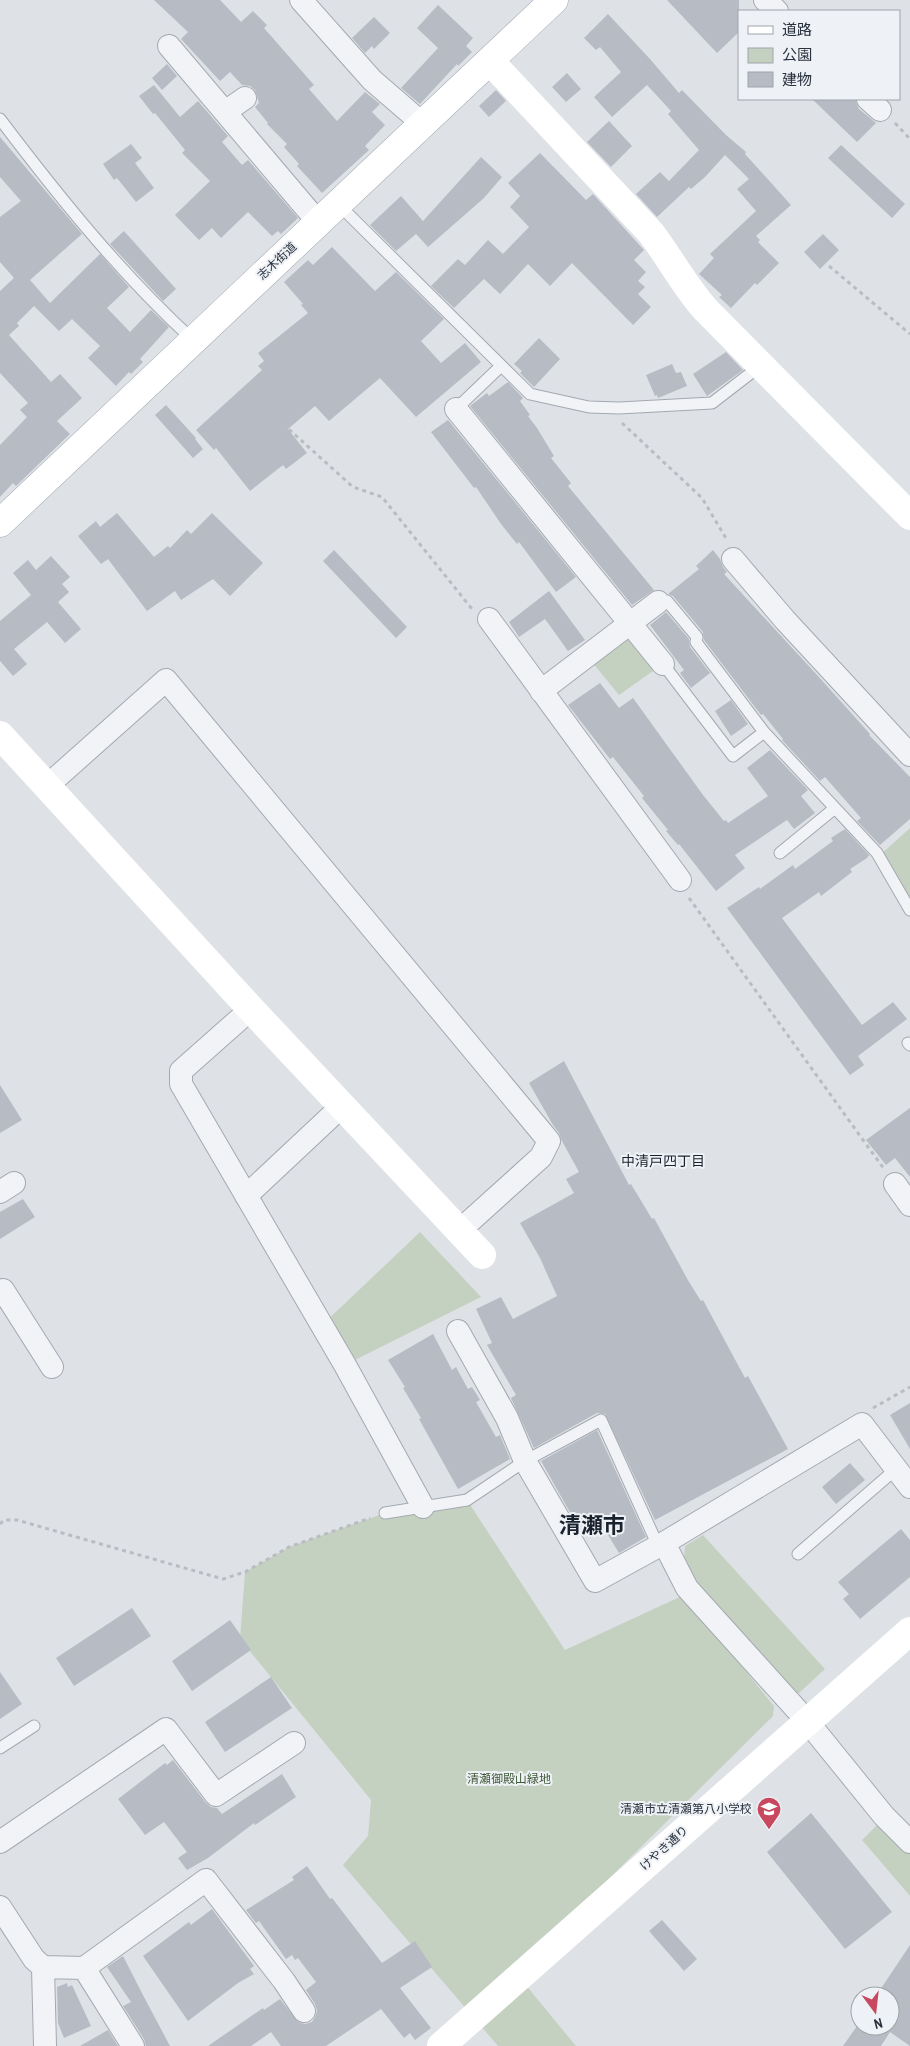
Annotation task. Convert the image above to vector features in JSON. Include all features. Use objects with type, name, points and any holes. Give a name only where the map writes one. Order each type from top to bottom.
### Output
[{"type":"street","points":[[301,0],[372,80],[423,124]]},
{"type":"street","name":"志木街道","points":[[0,523],[554,0]]},
{"type":"street","points":[[765,0],[776,10]]},
{"type":"street","points":[[169,46],[225,112],[328,213]]},
{"type":"street","points":[[490,61],[651,233],[667,254],[693,297],[910,516]]},
{"type":"street","points":[[225,112],[245,98]]},
{"type":"street","points":[[456,409],[662,664]]},
{"type":"street","points":[[733,559],[791,628],[910,755]]},
{"type":"street","points":[[541,691],[630,624],[663,602]]},
{"type":"street","points":[[489,619],[680,880]]},
{"type":"street","points":[[47,786],[166,680],[549,1142],[541,1157],[459,1231]]},
{"type":"street","points":[[0,735],[251,1009],[482,1255]]},
{"type":"street","points":[[251,1009],[181,1071],[181,1084],[345,1365],[423,1507]]},
{"type":"street","points":[[246,1196],[342,1106]]},
{"type":"street","points":[[895,1184],[910,1205]]},
{"type":"street","points":[[0,1292],[3,1290],[52,1367]]},
{"type":"street","points":[[458,1332],[507,1418],[525,1461],[595,1581],[664,1543],[862,1424],[910,1487]]},
{"type":"street","points":[[664,1543],[687,1588],[807,1721],[884,1816],[910,1842]]},
{"type":"street","name":"けやき通り","points":[[441,2046],[910,1631]]},
{"type":"street","points":[[0,1842],[166,1729],[216,1795],[294,1743]]},
{"type":"street","points":[[0,1907],[34,1959],[43,1967],[84,1968],[206,1880],[284,1981],[304,2011]]},
{"type":"street","points":[[43,1967],[45,2046]]},
{"type":"street","points":[[84,1968],[133,2046]]},
{"type":"lane","points":[[0,119],[126,276],[192,340]]},
{"type":"lane","points":[[328,213],[501,366],[530,394],[589,407],[604,408],[712,403],[760,366]]},
{"type":"lane","points":[[456,409],[501,366]]},
{"type":"lane","points":[[663,602],[697,637],[696,642],[764,732],[877,853],[910,910]]},
{"type":"lane","points":[[662,664],[733,756],[764,732]]},
{"type":"lane","points":[[780,853],[835,808]]},
{"type":"lane","points":[[385,1513],[467,1500],[525,1461],[601,1420],[654,1537],[664,1543]]},
{"type":"lane","points":[[798,1554],[896,1469]]},
{"type":"lane","points":[[0,1748],[34,1726]]},
{"type":"path","points":[[830,266],[910,334]]},
{"type":"path","points":[[604,408],[631,430],[702,498],[732,549],[733,559]]},
{"type":"path","points":[[283,424],[353,487],[382,497],[478,616],[489,619]]},
{"type":"path","points":[[680,880],[682,888],[895,1184]]},
{"type":"path","points":[[862,1424],[868,1411],[910,1387]]},
{"type":"path","points":[[0,1524],[4,1520],[17,1520],[223,1579],[245,1572],[290,1547],[385,1513]]},
{"type":"green space","points":[[630,624],[663,664],[619,695],[587,656]]},
{"type":"green space","points":[[910,828],[910,910],[879,856]]},
{"type":"green space","points":[[420,1232],[481,1297],[345,1365],[321,1326]]},
{"type":"green space","name":"清瀬御殿山緑地","points":[[467,1500],[565,1650],[684,1595],[774,1706],[773,1716],[515,1972],[576,2046],[498,2046],[343,1865],[368,1836],[371,1800],[240,1639],[245,1572],[289,1547],[385,1513]]},
{"type":"green space","points":[[703,1535],[825,1669],[799,1693],[787,1692],[696,1583],[684,1558],[685,1546]]},
{"type":"green space","points":[[884,1818],[910,1845],[910,1896],[862,1840]]},
{"type":"building","points":[[154,0],[220,0],[241,22],[253,11],[267,25],[264,28],[314,85],[309,89],[337,121],[365,92],[380,104],[372,112],[385,125],[365,146],[369,150],[322,193],[297,166],[299,164],[284,147],[287,144],[267,124],[255,107],[259,103],[255,90],[250,86],[242,85],[230,72],[220,81],[181,39],[188,32]]},
{"type":"building","points":[[667,0],[739,0],[738,33],[717,53]]},
{"type":"building","points":[[438,5],[473,38],[466,46],[472,52],[458,66],[457,64],[420,104],[401,88],[438,48],[417,28]]},
{"type":"building","points":[[608,14],[679,93],[682,90],[726,135],[746,152],[745,154],[791,205],[756,236],[760,240],[758,242],[779,263],[757,285],[755,283],[731,308],[719,297],[722,295],[699,274],[714,258],[710,254],[756,211],[737,189],[749,179],[725,155],[705,177],[691,189],[689,187],[657,217],[636,194],[660,172],[669,181],[699,150],[668,114],[671,111],[647,85],[612,117],[594,97],[621,72],[600,47],[596,50],[584,38]]},
{"type":"building","points":[[374,17],[390,33],[374,49],[372,46],[365,53],[352,38]]},
{"type":"building","points":[[167,64],[177,76],[162,90],[152,78]]},
{"type":"building","points":[[567,73],[581,89],[566,102],[552,87]]},
{"type":"building","points":[[154,85],[180,117],[198,101],[228,136],[222,142],[242,165],[248,160],[298,218],[281,234],[278,231],[272,236],[248,212],[221,238],[212,228],[199,240],[175,215],[210,181],[182,153],[185,150],[139,96]]},
{"type":"building","points":[[496,90],[506,101],[489,117],[479,106]]},
{"type":"building","points":[[813,100],[855,100],[859,109],[876,123],[857,142]]},
{"type":"building","points":[[609,121],[632,146],[611,167],[587,142]]},
{"type":"building","points":[[0,137],[82,234],[30,280],[50,303],[100,254],[129,287],[107,308],[130,332],[151,310],[169,327],[140,359],[143,362],[131,374],[129,372],[116,386],[88,358],[100,346],[72,319],[59,331],[34,306],[17,323],[19,326],[9,335],[51,382],[60,374],[82,398],[57,421],[70,434],[16,486],[13,483],[0,497],[0,445],[27,417],[20,410],[28,403],[0,373],[0,291],[14,278],[0,262],[0,217],[21,201],[0,177]]},
{"type":"building","points":[[131,144],[142,158],[135,163],[154,188],[136,202],[117,178],[114,180],[103,164]]},
{"type":"building","points":[[841,145],[905,204],[892,218],[828,158]]},
{"type":"building","points":[[540,153],[586,200],[593,194],[644,250],[634,260],[646,272],[638,281],[645,287],[638,294],[651,307],[633,325],[572,263],[550,286],[528,264],[500,294],[484,279],[454,308],[431,286],[458,259],[465,265],[488,240],[503,254],[529,227],[510,207],[520,196],[508,183]]},
{"type":"building","points":[[481,157],[502,177],[484,198],[428,247],[416,234],[396,251],[370,225],[401,196],[423,221]]},
{"type":"building","points":[[124,231],[176,289],[163,301],[110,244]]},
{"type":"building","points":[[823,234],[839,250],[820,269],[804,252]]},
{"type":"building","points":[[332,247],[375,291],[396,272],[444,319],[421,341],[441,363],[465,343],[481,362],[416,417],[380,378],[329,421],[315,406],[288,429],[307,453],[286,469],[283,465],[250,491],[216,448],[214,450],[196,430],[262,370],[258,366],[264,361],[258,353],[308,313],[301,305],[303,304],[284,282],[308,260],[313,265]]},
{"type":"building","points":[[539,338],[560,359],[534,387],[514,364]]},
{"type":"building","points":[[726,352],[743,370],[707,396],[693,374]]},
{"type":"building","points":[[672,364],[676,373],[681,372],[687,386],[658,398],[657,395],[655,396],[646,375]]},
{"type":"building","points":[[508,382],[523,398],[520,401],[554,456],[551,458],[571,483],[568,486],[654,590],[632,605],[470,406],[487,393],[489,396]]},
{"type":"building","points":[[166,405],[196,438],[203,449],[193,458],[155,415]]},
{"type":"building","points":[[448,420],[576,577],[556,592],[519,542],[517,544],[476,487],[474,488],[431,432]]},
{"type":"building","points":[[117,513],[154,557],[168,546],[170,548],[187,530],[191,534],[212,513],[263,563],[230,596],[213,579],[181,600],[175,591],[147,611],[108,559],[101,564],[78,536],[96,521],[100,527]]},
{"type":"building","points":[[334,550],[407,627],[396,638],[323,561]]},
{"type":"building","points":[[713,550],[727,572],[724,574],[818,676],[869,735],[910,777],[910,819],[880,845],[857,821],[861,818],[825,777],[820,781],[782,740],[704,640],[703,632],[673,596],[668,594],[699,569],[696,566]]},
{"type":"building","points":[[51,556],[70,577],[62,584],[69,592],[58,602],[81,629],[65,643],[47,622],[14,649],[27,664],[13,676],[0,661],[0,621],[31,595],[13,573],[28,560],[36,570]]},
{"type":"building","points":[[549,591],[585,640],[568,651],[545,619],[519,637],[509,622]]},
{"type":"building","points":[[666,612],[689,639],[690,647],[710,673],[691,688],[680,673],[684,670],[650,625]]},
{"type":"building","points":[[600,683],[619,708],[633,698],[724,821],[726,820],[728,823],[768,796],[747,768],[770,750],[808,790],[801,796],[815,813],[794,829],[787,820],[735,855],[745,868],[716,891],[679,844],[666,831],[668,830],[642,798],[644,796],[613,757],[610,759],[568,705]]},
{"type":"building","points":[[731,700],[748,724],[731,736],[715,711]]},
{"type":"building","points":[[845,829],[869,855],[867,858],[850,869],[852,872],[821,896],[819,892],[782,918],[862,1025],[893,1002],[907,1019],[858,1056],[864,1065],[850,1075],[727,908],[759,887],[760,889],[793,865],[795,869],[833,841],[831,838]]},
{"type":"building","points":[[564,1061],[629,1185],[631,1184],[652,1219],[654,1218],[689,1282],[701,1301],[703,1300],[745,1378],[748,1376],[788,1449],[655,1520],[605,1414],[597,1413],[534,1448],[511,1398],[516,1395],[487,1345],[492,1343],[476,1309],[501,1297],[513,1319],[557,1296],[540,1258],[520,1223],[574,1193],[566,1179],[579,1172],[559,1133],[529,1083]]},
{"type":"building","points":[[0,1085],[22,1120],[0,1133]]},
{"type":"building","points":[[910,1108],[910,1177],[895,1158],[886,1165],[866,1140]]},
{"type":"building","points":[[23,1199],[35,1217],[0,1239],[0,1212]]},
{"type":"building","points":[[433,1334],[452,1370],[456,1367],[468,1389],[472,1387],[480,1400],[476,1402],[496,1437],[500,1435],[510,1459],[458,1489],[419,1419],[421,1418],[403,1388],[405,1387],[388,1360]]},
{"type":"building","points":[[910,1403],[910,1449],[890,1415]]},
{"type":"building","points":[[597,1430],[646,1537],[619,1553],[597,1517],[588,1522],[585,1518],[576,1523],[541,1461]]},
{"type":"building","points":[[850,1463],[865,1480],[836,1504],[822,1487]]},
{"type":"building","points":[[901,1529],[910,1540],[910,1577],[860,1619],[843,1599],[849,1594],[838,1582]]},
{"type":"building","points":[[132,1608],[151,1636],[74,1686],[56,1658]]},
{"type":"building","points":[[230,1620],[251,1650],[192,1691],[172,1661]]},
{"type":"building","points":[[0,1672],[22,1704],[0,1719]]},
{"type":"building","points":[[271,1677],[292,1708],[225,1752],[205,1722]]},
{"type":"building","points":[[173,1760],[206,1803],[211,1807],[217,1808],[222,1814],[282,1774],[296,1797],[255,1825],[254,1823],[208,1858],[187,1870],[178,1858],[187,1852],[164,1822],[145,1835],[118,1799],[165,1763],[167,1765]]},
{"type":"building","points":[[811,1813],[892,1912],[845,1949],[767,1852]]},
{"type":"building","points":[[307,1866],[330,1899],[332,1898],[382,1963],[415,1941],[432,1967],[400,1988],[431,2028],[415,2040],[410,2033],[404,2038],[381,2009],[326,2046],[281,2046],[271,2032],[251,2046],[208,2046],[263,2008],[264,2010],[280,1999],[298,2022],[305,2024],[312,2022],[315,2017],[317,2011],[315,2004],[306,1990],[316,1982],[298,1958],[295,1960],[292,1955],[286,1959],[259,1921],[256,1923],[246,1910],[294,1880],[292,1877]]},
{"type":"building","points":[[212,1909],[254,1966],[250,1969],[254,1974],[238,1983],[188,2021],[143,1956],[189,1922],[191,1925]]},
{"type":"building","points":[[662,1920],[697,1959],[684,1971],[649,1931]]},
{"type":"building","points":[[910,1945],[910,2046],[896,2036],[900,2036],[900,1986],[883,1986]]},
{"type":"building","points":[[123,1956],[170,2046],[146,2046],[144,2039],[123,2006],[131,2002],[107,1967]]},
{"type":"building","points":[[67,1983],[68,1987],[72,1985],[91,2026],[64,2038],[58,2023],[57,1987]]},
{"type":"building","points":[[108,2030],[118,2046],[80,2046]]},
{"type":"building","points":[[850,2036],[887,2036],[881,2046],[843,2046]]},
{"type":"place","name":"清瀬市立清瀬第八小学校","points":[[769,1830]]},
{"type":"district","name":"中清戸四丁目","points":[[663,1161]]},
{"type":"district","name":"清瀬市","points":[[592,1525]]}]
